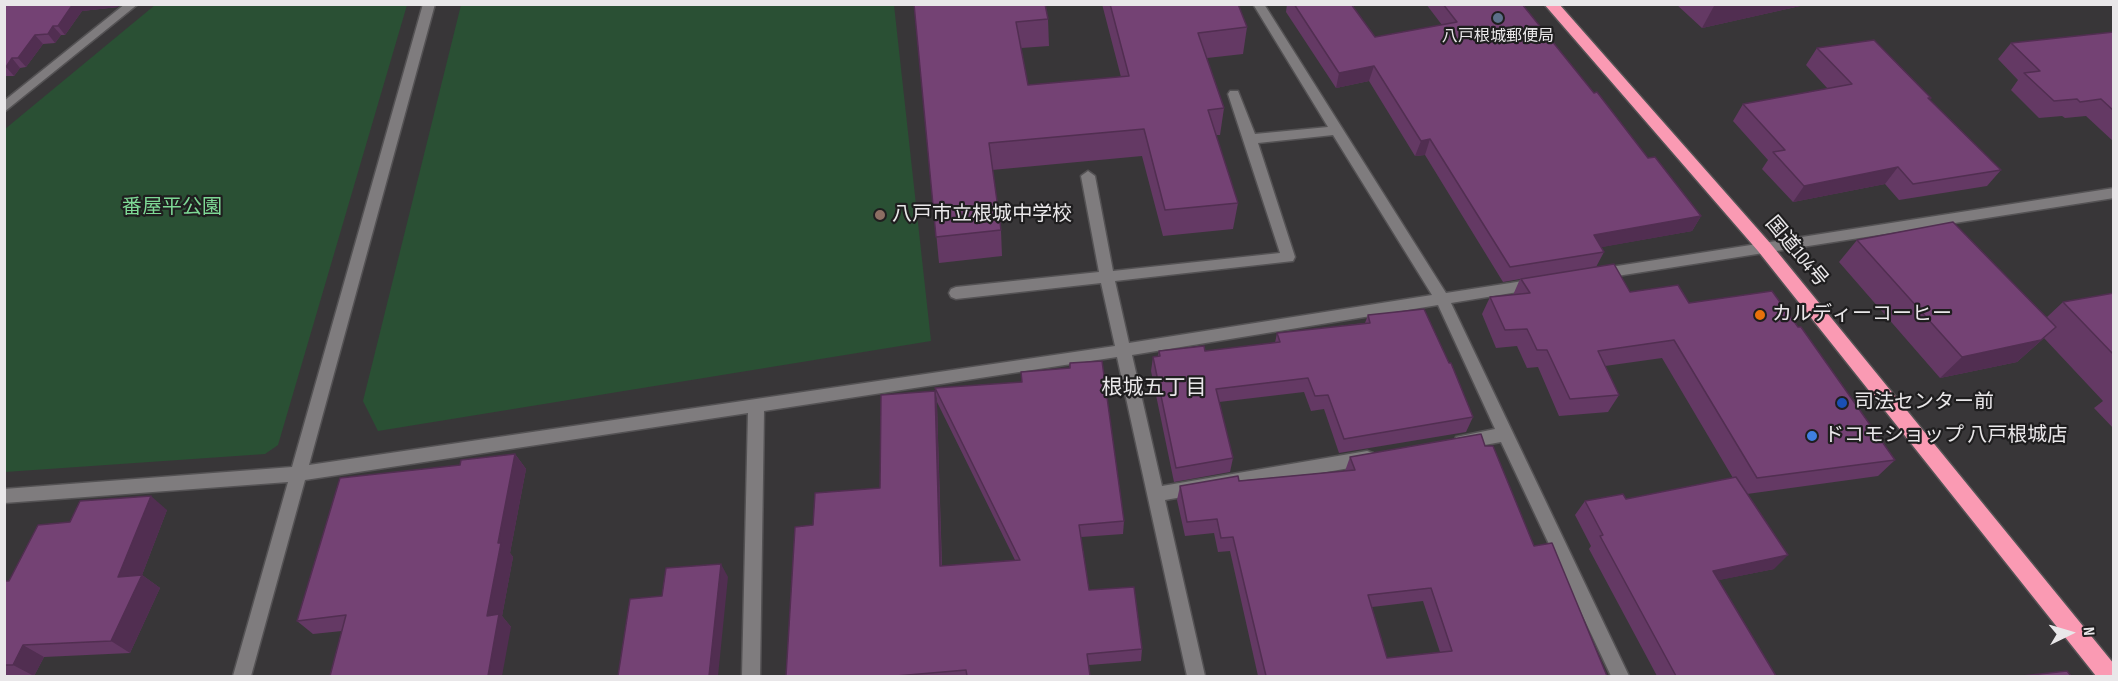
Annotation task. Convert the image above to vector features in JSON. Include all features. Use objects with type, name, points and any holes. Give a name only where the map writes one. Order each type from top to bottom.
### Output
[{"type":"highway","name":"国道104号","points":[[1551,4],[1764,247],[2109,676]]},
{"type":"street","points":[[4,108],[133,4]]},
{"type":"street","points":[[242,676],[429,4]]},
{"type":"street","points":[[1258,4],[1442,299],[1620,676]]},
{"type":"street","points":[[956,293],[1288,257],[1234,94]]},
{"type":"street","points":[[1250,139],[1336,130]]},
{"type":"street","points":[[1088,176],[1107,276],[1196,676]]},
{"type":"street","points":[[1580,277],[2114,193]]},
{"type":"street","points":[[4,496],[298,474],[1125,350],[1557,281]]},
{"type":"street","points":[[751,676],[756,405]]},
{"type":"street","points":[[1448,444],[1506,435]]},
{"type":"street","points":[[1156,494],[1378,456]]},
{"type":"green space","name":"番屋平公園","points":[[155,5],[407,5],[278,445],[265,454],[5,472],[5,129]]},
{"type":"green space","points":[[461,5],[894,5],[931,341],[378,431],[363,401]]},
{"type":"building","points":[[4,4],[73,4],[58,26],[53,26],[48,34],[35,35],[18,58],[12,58],[4,67]]},
{"type":"building","points":[[914,4],[1045,4],[1048,19],[1016,22],[1028,85],[1129,76],[1110,4],[1238,4],[1247,27],[1198,33],[1224,108],[1208,110],[1238,203],[1165,210],[1144,129],[989,143],[1001,230],[936,237]]},
{"type":"building","points":[[1294,4],[1351,4],[1375,37],[1457,22],[1443,4],[1522,4],[1594,93],[1597,92],[1648,158],[1655,157],[1701,216],[1594,235],[1604,252],[1510,267],[1430,139],[1421,141],[1374,66],[1339,73]]},
{"type":"building","points":[[2114,32],[2114,111],[2101,99],[2080,102],[2077,99],[2054,101],[2024,73],[2040,71],[2011,43]]},
{"type":"building","points":[[1874,40],[1931,98],[1928,98],[2001,170],[1913,184],[1898,167],[1804,186],[1773,152],[1785,150],[1743,104],[1852,84],[1817,48]]},
{"type":"building","points":[[1953,222],[2056,327],[2041,340],[1962,357],[1857,240]]},
{"type":"building","points":[[1614,264],[1630,292],[1678,285],[1689,303],[1772,291],[1798,327],[1801,327],[1895,460],[1757,478],[1674,340],[1598,351],[1619,395],[1570,399],[1547,350],[1537,350],[1527,329],[1505,330],[1490,297],[1530,293],[1521,279]]},
{"type":"building","points":[[2114,293],[2114,355],[2063,302]]},
{"type":"building","points":[[1424,309],[1451,363],[1473,417],[1344,439],[1328,395],[1315,396],[1308,378],[1216,389],[1233,458],[1176,468],[1153,357],[1160,356],[1159,351],[1204,346],[1205,351],[1280,342],[1277,333],[1370,323],[1368,315]]},
{"type":"building","points":[[1102,361],[1124,521],[1079,525],[1089,590],[1134,587],[1142,649],[1087,654],[1090,676],[967,676],[966,670],[896,676],[786,676],[795,527],[813,525],[815,493],[880,488],[881,395],[935,391],[940,566],[1020,560],[935,388],[1022,382],[1021,372],[1070,368],[1070,363]]},
{"type":"building","points":[[1481,434],[1485,446],[1493,446],[1534,546],[1552,543],[1607,676],[1266,676],[1233,537],[1221,538],[1217,519],[1187,522],[1180,486],[1238,476],[1239,481],[1355,470],[1350,457]],"holes":[[[1431,588],[1452,651],[1387,658],[1368,595]]]},
{"type":"building","points":[[515,454],[487,616],[499,614],[488,676],[330,676],[346,615],[297,621],[340,478],[460,465],[461,460]]},
{"type":"building","points":[[1736,477],[1788,555],[1713,571],[1776,676],[1676,676],[1600,536],[1603,535],[1585,501],[1623,494],[1626,499]]},
{"type":"building","points":[[151,496],[118,577],[142,575],[111,641],[23,645],[13,665],[4,665],[4,581],[9,581],[38,525],[70,522],[80,501]]},
{"type":"building","points":[[721,564],[709,676],[618,676],[630,599],[662,596],[666,568]]},
{"type":"building","points":[[2067,671],[2071,676],[2022,676]]},
{"type":"place","name":"八戸根城郵便局","points":[[1498,18]]},
{"type":"place","name":"八戸市立根城中学校","points":[[880,215]]},
{"type":"place","name":"カルディーコーヒー","points":[[1760,315]]},
{"type":"place","name":"司法センター前","points":[[1842,403]]},
{"type":"place","name":"ドコモショップ 八戸根城店","points":[[1812,436]]},
{"type":"district","name":"根城五丁目","points":[[1154,389]]}]
